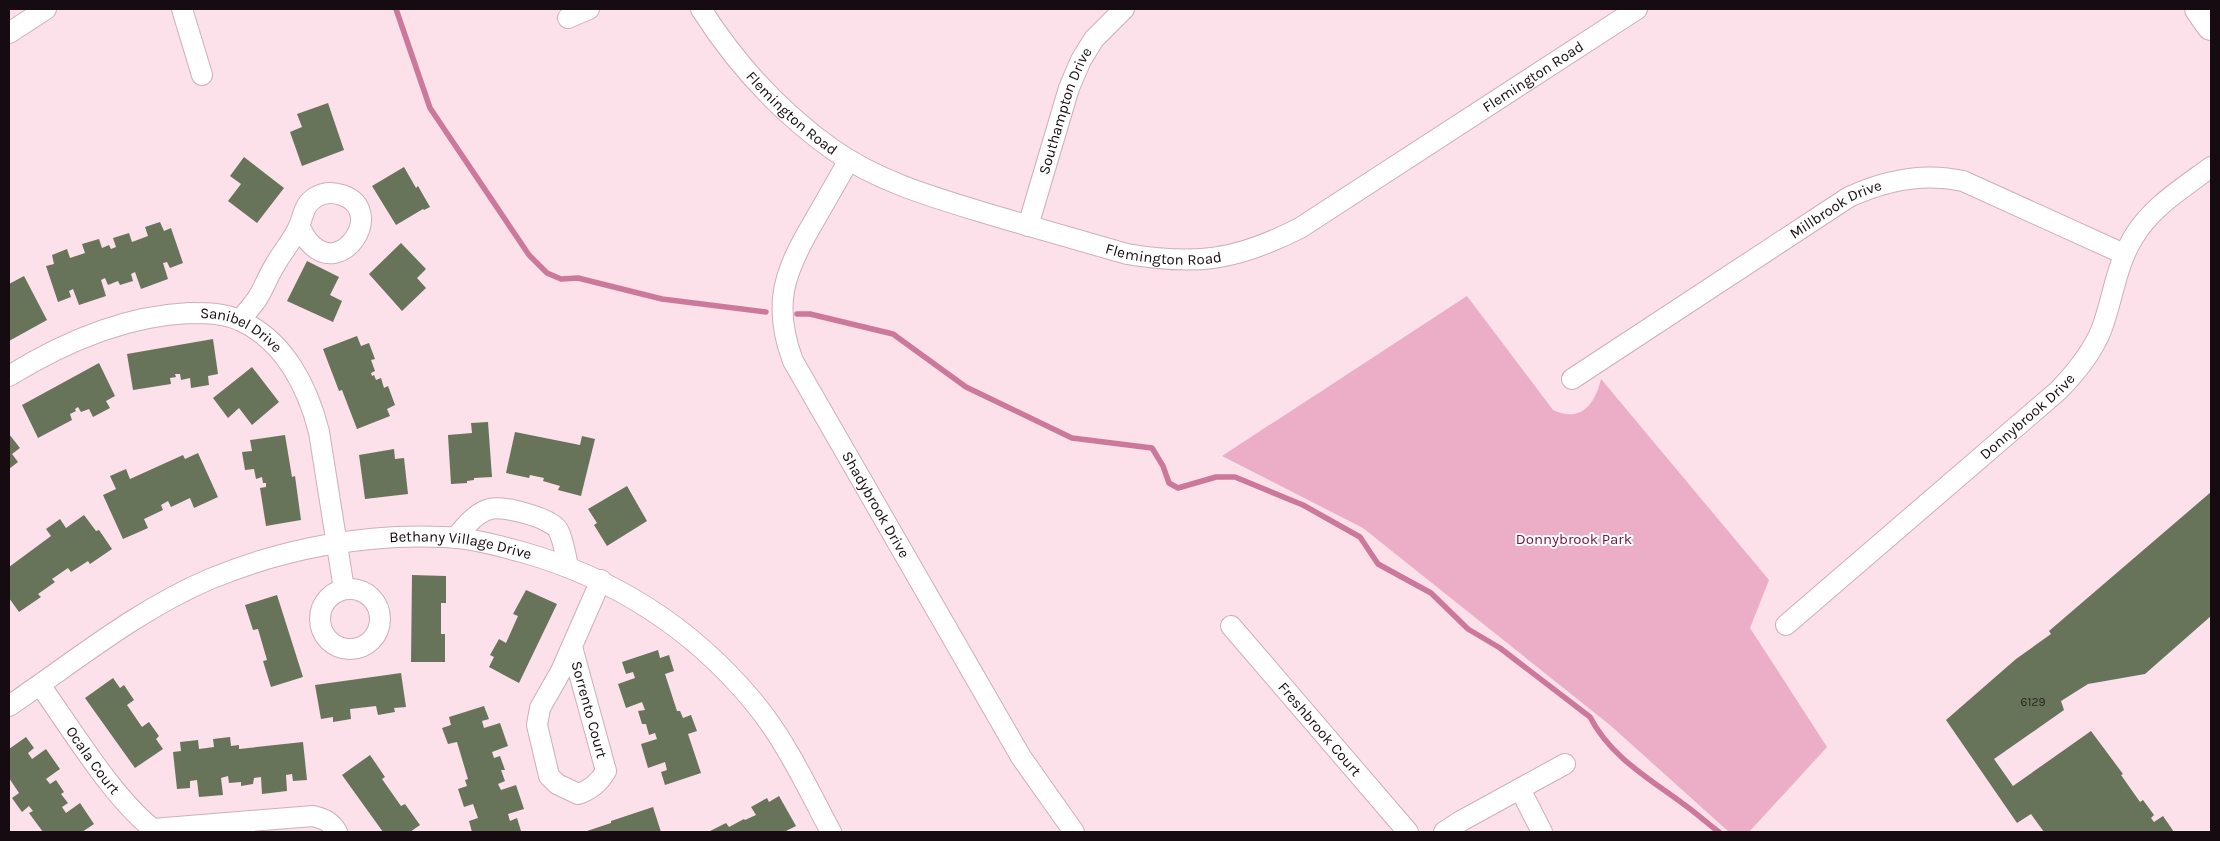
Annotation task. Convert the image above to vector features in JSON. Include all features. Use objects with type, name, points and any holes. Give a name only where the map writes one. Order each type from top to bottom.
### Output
[{"type":"street","points":[[9,33],[46,9]]},
{"type":"street","points":[[182,9],[202,75]]},
{"type":"street","points":[[568,18],[589,9]]},
{"type":"street","name":"Flemington Road","points":[[701,9],[742,67],[776,102],[832,150],[895,183],[927,196],[1127,254],[1157,259],[1212,260],[1243,253],[1272,242],[1300,228],[1637,9]]},
{"type":"street","name":"Southampton Drive","points":[[1028,226],[1069,88],[1081,60],[1094,39],[1124,9]]},
{"type":"street","points":[[2199,9],[2211,26]]},
{"type":"street","name":"Shadybrook Drive","points":[[849,160],[794,254],[786,276],[782,294],[782,318],[786,340],[793,361],[1021,757],[1074,832]]},
{"type":"street","name":"Donnybrook Drive","points":[[1786,626],[1963,475],[2065,384],[2091,350],[2102,328],[2124,254],[2134,236],[2148,217],[2165,201],[2211,168]]},
{"type":"street","name":"Millbrook Drive","points":[[1572,378],[1849,197],[1872,186],[1895,180],[1926,176],[1945,177],[1963,181],[2124,254]]},
{"type":"street","points":[[240,320],[257,299],[273,267],[299,226]]},
{"type":"street","name":"Sanibel Drive","points":[[9,376],[69,342],[115,325],[181,314],[210,313],[240,320],[268,338],[287,360],[308,394],[319,432],[335,544],[344,589]]},
{"type":"street","points":[[455,538],[471,520],[481,513],[500,507],[553,524],[559,530],[568,567]]},
{"type":"street","name":"Bethany Village Drive","points":[[9,706],[134,619],[176,595],[212,578],[269,560],[335,544],[385,538],[455,538],[511,549],[568,567],[601,580],[638,600],[675,625],[706,651],[754,703],[793,761],[831,832]]},
{"type":"street","name":"Sorrento Court","points":[[572,647],[606,771],[600,782],[587,792],[578,794],[557,784],[549,776],[537,725],[540,708],[561,671],[601,580]]},
{"type":"street","name":"Freshbrook Court","points":[[1231,626],[1408,832]]},
{"type":"street","name":"Ocala Court","points":[[40,685],[106,778],[155,831],[314,816],[324,818],[332,824],[337,832]]},
{"type":"street","points":[[1444,832],[1460,821],[1566,764]]},
{"type":"street","points":[[1520,789],[1542,832]]},
{"type":"green space","name":"Donnybrook Park","points":[[1467,296],[1553,410],[1571,414],[1585,409],[1595,397],[1601,379],[1769,580],[1750,628],[1827,747],[1749,832],[1729,832],[1610,725],[1363,528],[1222,456]]},
{"type":"building","points":[[328,103],[344,150],[302,166],[290,132],[302,127],[297,114]]},
{"type":"building","points":[[244,157],[284,188],[257,223],[228,201],[241,184],[230,176]]},
{"type":"building","points":[[404,167],[430,207],[423,209],[396,225],[372,186]]},
{"type":"building","points":[[160,222],[164,231],[171,228],[183,263],[170,268],[167,262],[163,263],[168,279],[141,289],[135,272],[131,274],[133,281],[120,285],[118,281],[108,285],[105,278],[101,280],[106,296],[79,305],[73,289],[69,291],[71,297],[58,302],[46,266],[54,264],[52,255],[67,249],[70,258],[85,253],[82,244],[99,239],[102,248],[109,245],[111,249],[116,247],[113,238],[129,233],[132,242],[148,236],[145,227]]},
{"type":"building","points":[[401,243],[426,269],[417,278],[426,288],[402,311],[369,274]]},
{"type":"building","points":[[307,261],[339,277],[330,295],[342,301],[333,322],[287,301]]},
{"type":"building","points":[[24,276],[47,320],[9,341],[9,284]]},
{"type":"building","points":[[357,336],[361,346],[369,343],[375,359],[371,360],[375,371],[371,373],[372,376],[374,375],[376,380],[381,378],[384,388],[388,386],[395,405],[387,409],[390,416],[357,429],[342,390],[339,391],[323,349]]},
{"type":"building","points":[[213,339],[218,374],[208,376],[209,385],[191,388],[190,378],[181,380],[180,374],[175,374],[176,377],[170,378],[171,384],[133,390],[127,354]]},
{"type":"building","points":[[99,363],[115,396],[106,401],[110,408],[93,417],[89,409],[81,412],[78,407],[75,409],[76,411],[70,414],[72,420],[38,438],[22,405]]},
{"type":"building","points":[[252,367],[279,402],[252,425],[239,408],[228,418],[213,398]]},
{"type":"building","points":[[488,422],[492,477],[474,478],[474,480],[467,481],[467,483],[451,484],[448,435],[472,433],[471,423]]},
{"type":"building","points":[[515,432],[580,445],[582,436],[595,439],[581,496],[558,490],[560,486],[543,481],[544,478],[530,475],[529,478],[506,473]]},
{"type":"building","points":[[9,434],[20,448],[12,454],[18,462],[9,469]]},
{"type":"building","points":[[285,435],[292,477],[295,476],[301,520],[266,526],[260,488],[266,487],[266,483],[263,483],[262,477],[256,479],[254,469],[245,470],[242,452],[252,451],[250,440]]},
{"type":"building","points":[[394,449],[395,459],[404,458],[408,494],[365,499],[359,455]]},
{"type":"building","points":[[198,453],[218,497],[194,508],[190,498],[171,507],[168,501],[161,505],[163,510],[144,519],[148,528],[123,539],[103,495],[116,489],[110,476],[126,469],[130,479],[183,455],[185,459]]},
{"type":"building","points":[[627,486],[647,521],[607,546],[594,525],[597,523],[588,509]]},
{"type":"building","points":[[2211,492],[2211,616],[2145,674],[2088,684],[2061,701],[2064,710],[1994,759],[2013,786],[2091,731],[2123,774],[2121,775],[2140,802],[2143,800],[2154,815],[2151,818],[2154,822],[2163,816],[2174,832],[2044,832],[2031,814],[2017,823],[1946,720],[2016,659],[2051,634],[2049,631]]},
{"type":"building","points":[[84,515],[96,531],[99,530],[112,549],[90,564],[88,561],[71,572],[68,568],[52,579],[55,582],[38,594],[41,597],[19,612],[9,598],[9,567],[51,536],[46,529],[60,519],[66,528]]},
{"type":"building","points":[[412,575],[446,576],[446,603],[441,603],[441,634],[445,634],[445,662],[411,662]]},
{"type":"building","points":[[526,590],[557,604],[519,683],[489,667],[494,657],[490,655],[499,639],[506,643],[518,616],[513,614]]},
{"type":"building","points":[[277,595],[303,677],[271,687],[263,661],[267,660],[258,629],[253,630],[245,605]]},
{"type":"building","points":[[658,650],[660,658],[669,655],[674,671],[665,674],[677,711],[680,711],[683,718],[691,715],[697,731],[688,734],[701,773],[665,785],[661,772],[667,770],[665,762],[648,768],[641,744],[657,739],[655,733],[649,735],[646,724],[642,724],[638,711],[645,710],[642,702],[626,708],[618,684],[635,678],[633,672],[626,674],[622,662]]},
{"type":"building","points":[[401,673],[406,707],[394,708],[395,712],[378,715],[376,706],[350,709],[351,719],[333,722],[333,717],[321,719],[315,685]]},
{"type":"building","points":[[113,678],[120,688],[124,685],[134,700],[127,705],[142,727],[149,722],[159,736],[156,739],[163,749],[135,768],[85,698]]},
{"type":"building","points":[[484,706],[489,719],[482,721],[484,728],[500,723],[508,746],[492,752],[494,758],[500,756],[505,770],[501,770],[505,781],[498,784],[501,790],[516,785],[524,809],[508,814],[510,821],[517,818],[521,831],[518,832],[472,832],[469,821],[478,818],[473,804],[464,807],[458,789],[467,786],[465,780],[468,779],[457,742],[448,744],[442,728],[451,725],[449,717]]},
{"type":"building","points":[[26,737],[34,748],[28,753],[32,759],[46,749],[60,769],[46,779],[50,784],[56,780],[64,792],[61,794],[68,803],[62,807],[66,813],[80,803],[94,824],[82,832],[43,832],[29,813],[33,811],[29,806],[22,812],[12,798],[19,793],[9,778],[9,749]]},
{"type":"building","points":[[230,737],[231,746],[239,745],[239,749],[303,742],[307,780],[293,781],[292,774],[286,775],[287,791],[262,794],[261,777],[254,778],[253,784],[241,786],[241,782],[229,783],[228,776],[221,778],[223,795],[199,797],[197,780],[190,781],[190,788],[177,789],[173,752],[181,751],[180,742],[198,740],[199,749],[214,747],[213,739]]},
{"type":"building","points":[[370,755],[385,777],[382,779],[401,806],[405,804],[420,825],[410,832],[383,832],[342,775]]},
{"type":"building","points":[[779,796],[796,826],[784,832],[708,832],[726,823],[729,827],[756,815],[751,807],[767,798],[769,802]]},
{"type":"building","points":[[653,807],[661,832],[584,832],[611,823],[611,821]]},
{"type":"waterway","points":[[396,9],[430,108],[529,255],[547,273],[561,279],[578,278],[662,299],[766,312]]},
{"type":"waterway","points":[[797,314],[810,314],[893,334],[966,387],[1072,438],[1152,448],[1163,466],[1169,483],[1178,488],[1216,477],[1235,477],[1303,505],[1360,537],[1378,564],[1431,593],[1468,629],[1500,648],[1590,717],[1598,731],[1619,755],[1719,832]]}]
